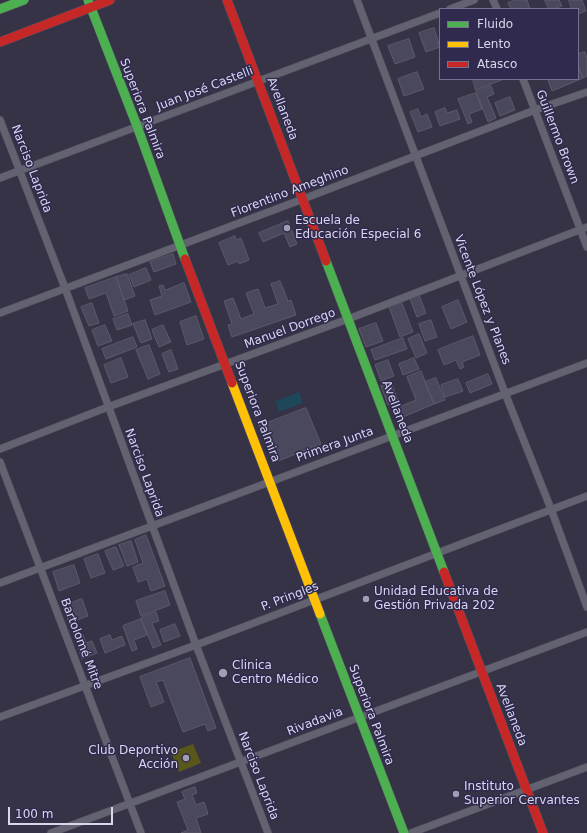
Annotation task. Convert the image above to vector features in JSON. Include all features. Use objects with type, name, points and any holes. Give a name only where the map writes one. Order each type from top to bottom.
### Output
[{"type":"street","points":[[0,9],[24,0]]},
{"type":"street","points":[[0,42],[89,4],[110,0]]},
{"type":"street","name":"Avellaneda","points":[[227,0],[543,833]]},
{"type":"street","name":"Vicente López y Planes","points":[[357,0],[587,607]]},
{"type":"street","points":[[453,8],[474,0]]},
{"type":"street","name":"Superiora Palmira","points":[[89,4],[137,126],[180,246],[404,833]]},
{"type":"street","name":"Juan José Castelli","points":[[0,178],[439,13]]},
{"type":"street","name":"Guillermo Brown","points":[[523,80],[584,228],[587,247]]},
{"type":"street","name":"Florentino Ameghino","points":[[0,313],[180,246],[535,110],[587,92]]},
{"type":"street","name":"Narciso Laprida","points":[[0,120],[65,288],[196,645],[268,833]]},
{"type":"street","name":"Manuel Dorrego","points":[[0,449],[108,407],[348,319],[461,274],[584,228]]},
{"type":"street","name":"Primera Junta","points":[[0,583],[270,480],[393,436],[587,362]]},
{"type":"street","name":"Bartolomé Mitre","points":[[0,462],[140,833]]},
{"type":"street","name":"P. Pringles","points":[[0,717],[196,645],[587,496]]},
{"type":"street","name":"Rivadavia","points":[[51,833],[587,632]]},
{"type":"street","points":[[411,833],[587,767]]},
{"type":"shaded area","name":"Club Deportivo Acción","points":[[193,744],[201,763],[179,772],[171,752]]},
{"type":"water","points":[[299,392],[303,403],[279,412],[275,401]]},
{"type":"building","points":[[515,0],[527,0],[530,8],[510,8],[508,3]]},
{"type":"building","points":[[545,0],[559,0],[562,6],[556,8],[549,8]]},
{"type":"building","points":[[569,0],[582,0],[586,11],[579,14],[579,8],[572,8]]},
{"type":"building","points":[[434,28],[439,47],[426,52],[419,33]]},
{"type":"building","points":[[409,39],[415,57],[395,64],[388,46]]},
{"type":"building","points":[[585,52],[587,58],[587,76],[583,78],[579,68],[579,54]]},
{"type":"building","points":[[579,68],[583,78],[579,80]]},
{"type":"building","points":[[417,72],[424,89],[404,96],[398,79]]},
{"type":"building","points":[[473,80],[501,80],[476,90]]},
{"type":"building","points":[[548,80],[578,80],[552,91]]},
{"type":"building","points":[[491,86],[494,94],[487,97],[496,118],[488,122],[476,92]]},
{"type":"building","points":[[476,93],[482,109],[469,114],[472,122],[468,124],[458,99]]},
{"type":"building","points":[[510,97],[515,110],[500,116],[495,103]]},
{"type":"building","points":[[445,108],[447,113],[457,110],[460,119],[440,126],[435,112]]},
{"type":"building","points":[[418,109],[421,117],[427,114],[432,127],[418,132],[410,112]]},
{"type":"building","points":[[288,221],[297,244],[290,247],[284,233],[263,242],[259,233]]},
{"type":"building","points":[[235,236],[236,240],[241,238],[249,260],[239,264],[238,261],[228,265],[219,243]]},
{"type":"building","points":[[173,254],[176,264],[154,272],[150,262]]},
{"type":"building","points":[[146,268],[151,280],[134,287],[129,275]]},
{"type":"building","points":[[127,274],[135,296],[124,300],[116,277]]},
{"type":"building","points":[[116,277],[128,311],[114,316],[106,293],[89,299],[85,288]]},
{"type":"building","points":[[280,281],[288,301],[291,300],[296,315],[232,337],[228,325],[232,324],[224,301],[233,298],[241,319],[254,314],[246,293],[258,289],[265,308],[278,304],[271,284]]},
{"type":"building","points":[[184,283],[191,302],[155,315],[150,300],[162,296],[159,286],[163,285],[165,290]]},
{"type":"building","points":[[419,295],[426,313],[417,317],[410,299]]},
{"type":"building","points":[[458,300],[467,322],[451,329],[442,307]]},
{"type":"building","points":[[92,303],[99,323],[89,326],[81,307]]},
{"type":"building","points":[[402,303],[413,332],[400,337],[389,307]]},
{"type":"building","points":[[128,314],[132,325],[117,330],[113,319]]},
{"type":"building","points":[[196,316],[204,339],[187,345],[180,322]]},
{"type":"building","points":[[145,320],[152,339],[141,343],[133,324]]},
{"type":"building","points":[[431,320],[437,337],[425,341],[419,324]]},
{"type":"building","points":[[376,323],[383,341],[366,347],[359,329]]},
{"type":"building","points":[[105,325],[112,341],[98,346],[92,330]]},
{"type":"building","points":[[163,325],[171,342],[159,347],[152,330]]},
{"type":"building","points":[[419,334],[427,353],[416,358],[408,339]]},
{"type":"building","points":[[473,336],[480,355],[462,362],[464,367],[460,369],[456,360],[444,365],[438,350]]},
{"type":"building","points":[[133,337],[137,347],[106,359],[102,349]]},
{"type":"building","points":[[403,338],[407,349],[375,360],[371,350]]},
{"type":"building","points":[[149,345],[160,374],[148,379],[136,350]]},
{"type":"building","points":[[171,350],[178,369],[169,372],[162,354]]},
{"type":"building","points":[[121,358],[128,377],[111,383],[104,365]]},
{"type":"building","points":[[414,358],[419,369],[403,375],[399,364]]},
{"type":"building","points":[[388,360],[394,376],[381,381],[375,365]]},
{"type":"building","points":[[421,371],[434,404],[403,417],[399,407],[416,400],[407,377]]},
{"type":"building","points":[[488,374],[492,384],[470,393],[466,383]]},
{"type":"building","points":[[436,378],[445,400],[434,404],[425,382]]},
{"type":"building","points":[[458,379],[463,391],[445,397],[441,385]]},
{"type":"building","points":[[391,382],[398,401],[388,405],[381,386]]},
{"type":"building","points":[[306,408],[321,444],[273,463],[259,426]]},
{"type":"building","points":[[146,535],[165,586],[151,591],[147,579],[138,582],[133,567],[143,563],[135,540]]},
{"type":"building","points":[[131,541],[138,562],[127,566],[119,545]]},
{"type":"building","points":[[116,547],[124,566],[113,570],[105,551]]},
{"type":"building","points":[[98,554],[105,573],[91,578],[84,559]]},
{"type":"building","points":[[74,565],[80,583],[59,591],[53,572]]},
{"type":"building","points":[[165,591],[170,605],[141,616],[136,601]]},
{"type":"building","points":[[82,599],[88,616],[69,623],[63,606]]},
{"type":"building","points":[[156,612],[159,621],[152,623],[161,645],[153,648],[141,618]]},
{"type":"building","points":[[141,619],[147,635],[134,640],[137,649],[132,651],[123,626]]},
{"type":"building","points":[[175,624],[180,636],[164,642],[160,630]]},
{"type":"building","points":[[83,635],[86,643],[92,641],[97,653],[82,659],[75,638]]},
{"type":"building","points":[[110,635],[112,640],[122,636],[125,645],[105,653],[100,639]]},
{"type":"building","points":[[190,658],[216,728],[208,731],[205,724],[183,732],[163,680],[156,682],[164,702],[151,707],[140,677]]},
{"type":"building","points":[[195,787],[197,793],[192,795],[196,805],[204,802],[208,814],[196,818],[201,833],[181,833],[188,830],[177,802],[185,799],[182,792]]},
{"type":"traffic: fast","points":[[0,9],[24,0]]},
{"type":"traffic: fast","points":[[88,0],[137,126],[185,259]]},
{"type":"traffic: fast","points":[[326,261],[444,572]]},
{"type":"traffic: fast","points":[[320,614],[404,833]]},
{"type":"traffic: slow","points":[[232,383],[320,614]]},
{"type":"traffic: jam","points":[[0,42],[110,0]]},
{"type":"traffic: jam","points":[[227,0],[326,261]]},
{"type":"traffic: jam","points":[[185,259],[232,383]]},
{"type":"traffic: jam","points":[[444,572],[543,833]]},
{"type":"place","name":"Escuela de Educación Especial 6","points":[[287,228]]},
{"type":"place","name":"Unidad Educativa de Gestión Privada 202","points":[[366,599]]},
{"type":"place","name":"Clinica Centro Médico","points":[[223,673]]},
{"type":"place","name":"Club Deportivo Acción","points":[[186,758]]},
{"type":"place","name":"Instituto Superior Cervantes","points":[[456,794]]}]
